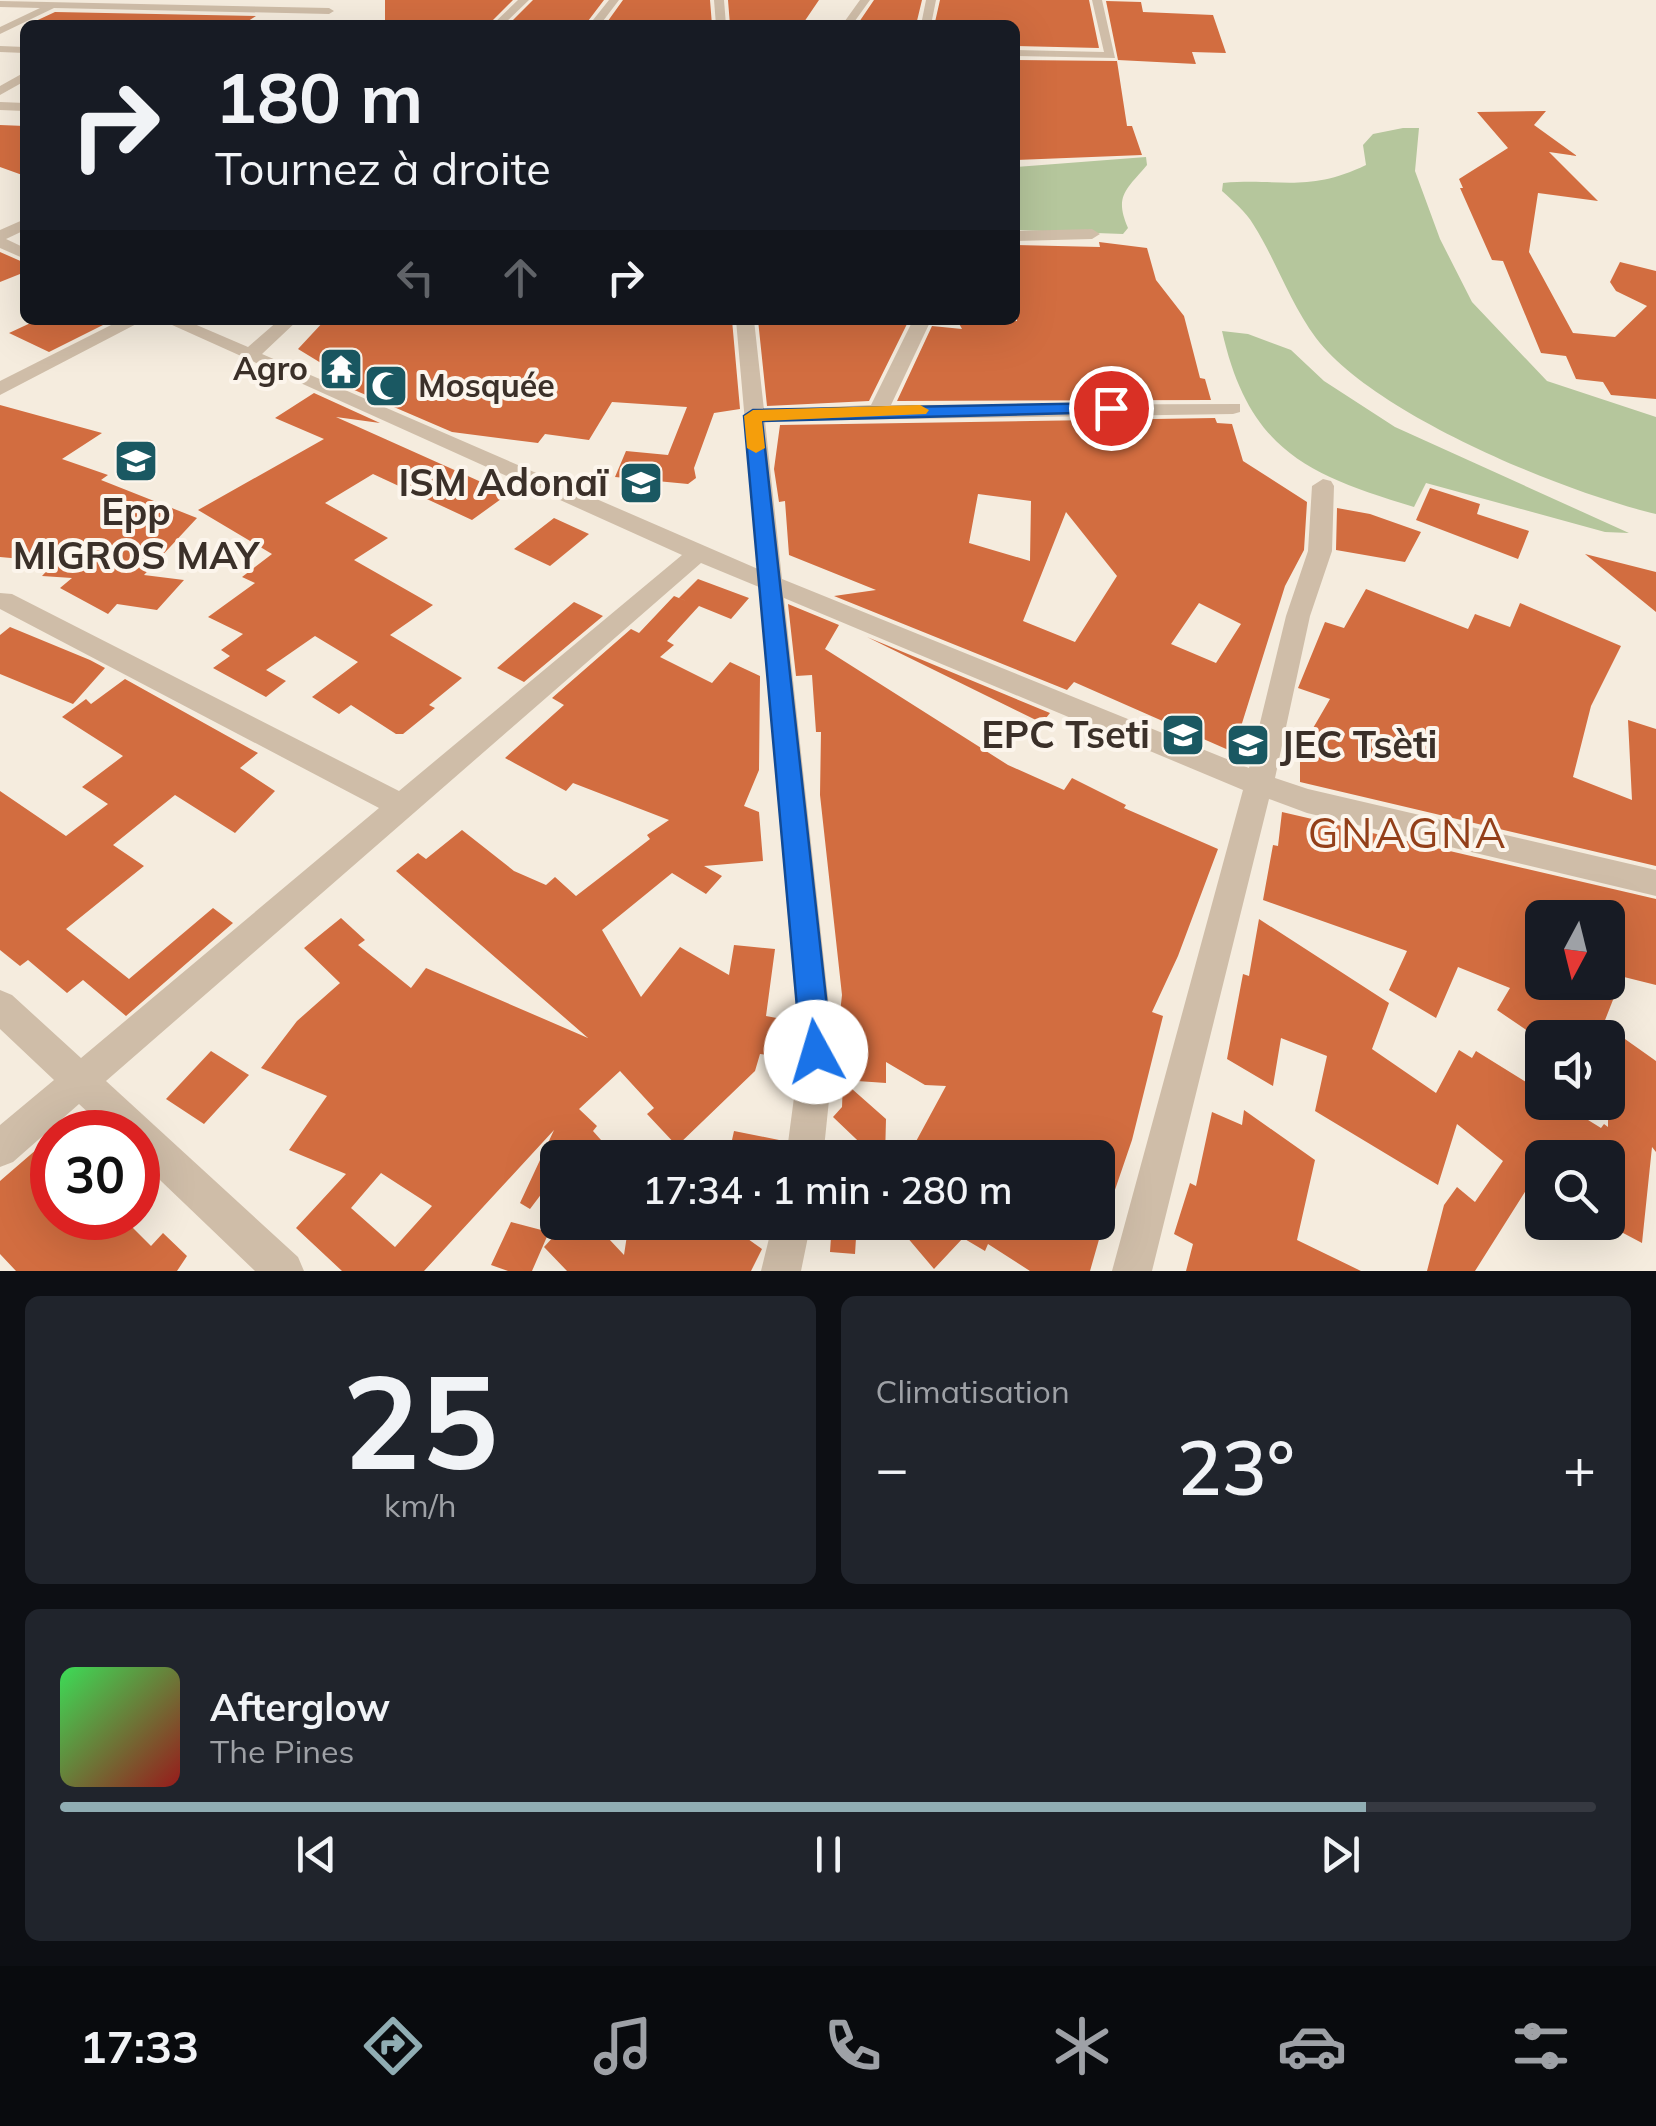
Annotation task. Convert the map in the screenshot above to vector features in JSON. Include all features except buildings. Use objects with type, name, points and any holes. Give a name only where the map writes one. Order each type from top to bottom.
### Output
[{"type":"street","points":[[132,16],[160,0]]},
{"type":"street","points":[[321,20],[339,0]]},
{"type":"street","points":[[502,20],[524,0]]},
{"type":"street","points":[[598,20],[614,0]]},
{"type":"street","points":[[850,20],[865,0]]},
{"type":"street","points":[[1020,53],[1111,56],[1097,0]]},
{"type":"street","points":[[23,20],[58,3]]},
{"type":"street","points":[[0,4],[329,11]]},
{"type":"street","points":[[1020,236],[1092,234]]},
{"type":"street","points":[[0,389],[126,325]]},
{"type":"street","points":[[181,325],[698,553],[1260,784],[1307,801],[1656,884]]},
{"type":"street","points":[[249,356],[283,325]]},
{"type":"street","points":[[745,325],[816,1052],[806,1140]]},
{"type":"street","points":[[878,411],[920,325]]},
{"type":"street","points":[[753,416],[1233,408]]},
{"type":"street","points":[[1132,1271],[1260,784],[1298,616],[1320,551],[1322,486]]},
{"type":"street","points":[[0,1148],[698,553]]},
{"type":"street","points":[[1,601],[403,807]]},
{"type":"street","points":[[0,1006],[111,1110]]},
{"type":"street","points":[[160,1156],[284,1271]]},
{"type":"street","points":[[781,1271],[788,1240]]},
{"type":"green space","points":[[1419,128],[1415,171],[1440,239],[1472,302],[1547,381],[1656,417],[1656,514],[1523,469],[1424,421],[1380,394],[1343,366],[1316,338],[1253,224],[1222,191],[1223,183],[1311,182],[1346,174],[1366,165],[1363,145],[1373,134]]},
{"type":"green space","points":[[1146,157],[1147,165],[1124,194],[1122,208],[1128,228],[1123,234],[1020,230],[1020,167]]},
{"type":"green space","points":[[1222,331],[1248,334],[1291,350],[1324,381],[1395,427],[1629,533],[1605,532],[1426,483],[1414,507],[1313,468],[1266,430],[1248,404]]},
{"type":"slow traffic","points":[[756,448],[753,416],[920,410]]},
{"type":"place","name":"Agro","points":[[341,369]]},
{"type":"place","name":"Mosquée","points":[[386,386]]},
{"type":"place","name":"Epp MIGROS MAY","points":[[136,461]]},
{"type":"place","name":"ISM Adonaï","points":[[641,483]]},
{"type":"place","name":"EPC Tseti","points":[[1183,735]]},
{"type":"place","name":"JEC Tsèti","points":[[1248,745]]},
{"type":"district","name":"GNAGNA","points":[[1408,833]]},
{"type":"route","points":[[816,1052],[753,416],[1111,408]]}]
